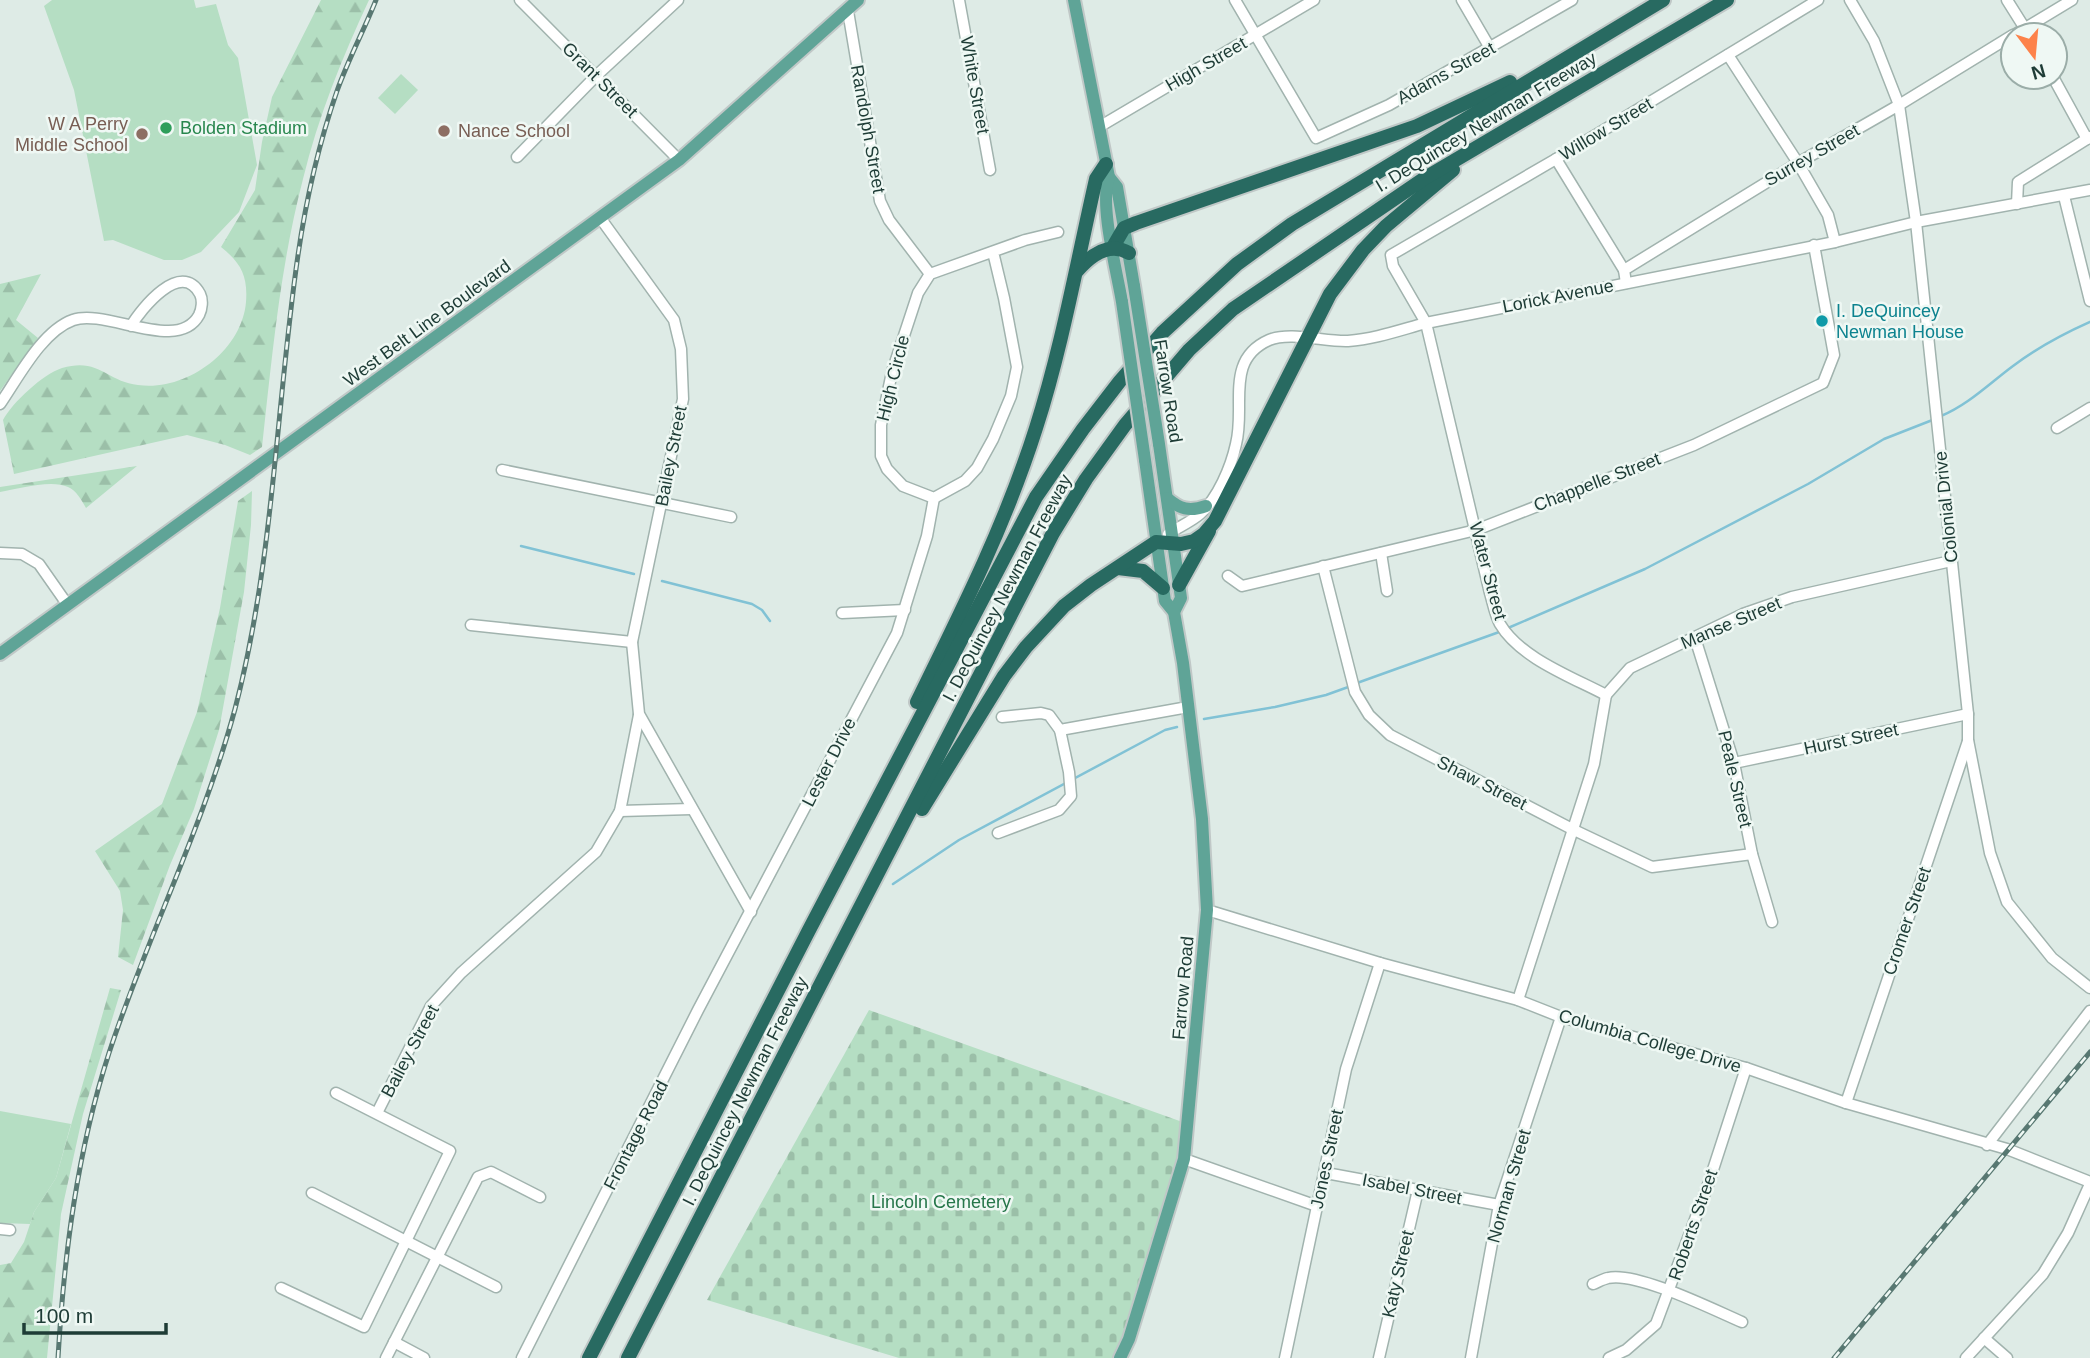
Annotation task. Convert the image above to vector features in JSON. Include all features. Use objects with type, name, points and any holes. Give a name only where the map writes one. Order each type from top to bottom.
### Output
[{"type":"highway","name":"I. DeQuincey Newman Freeway","points":[[589,1358],[869,814],[1036,497],[1098,410],[1162,333],[1228,271],[1292,224],[1663,0]]},
{"type":"highway","name":"I. DeQuincey Newman Freeway","points":[[628,1358],[1053,534],[1086,479],[1125,425],[1189,349],[1233,309],[1424,178],[1727,0]]},
{"type":"highway","points":[[1113,247],[1124,228],[1417,126],[1474,100],[1632,18]]},
{"type":"highway","points":[[1180,585],[1330,294],[1363,250],[1407,206],[1499,134]]},
{"type":"highway","points":[[869,814],[887,762],[965,605],[1017,482],[1037,426],[1096,179],[1107,171]]},
{"type":"highway","points":[[1075,273],[1087,259],[1113,247],[1129,253]]},
{"type":"highway","points":[[888,855],[920,812],[1004,676],[1026,647],[1064,606],[1156,542],[1173,538],[1194,541],[1215,521]]},
{"type":"highway","points":[[1118,568],[1143,571],[1163,589]]},
{"type":"main road","name":"West Belt Line Boulevard","points":[[0,654],[679,160],[858,0]]},
{"type":"main road","name":"Farrow Road","points":[[1074,0],[1107,171],[1105,188],[1163,589],[1165,601],[1174,612],[1188,707],[1202,819],[1207,910],[1184,1159],[1129,1339],[1120,1358]]},
{"type":"main road","name":"Farrow Road","points":[[1107,171],[1117,187],[1159,444],[1180,585],[1181,598],[1174,612]]},
{"type":"main road","points":[[1167,498],[1188,510],[1206,506]]},
{"type":"street","name":"Grant Street","points":[[520,0],[679,160]]},
{"type":"street","points":[[517,157],[597,75],[678,0]]},
{"type":"street","name":"White Street","points":[[959,0],[990,170]]},
{"type":"street","points":[[1235,0],[1256,34]]},
{"type":"street","name":"High Street","points":[[1099,127],[1314,0]]},
{"type":"street","points":[[1462,0],[1490,48]]},
{"type":"street","name":"Adams Street","points":[[1256,34],[1316,138],[1389,105],[1572,0]]},
{"type":"street","name":"Willow Street","points":[[1391,255],[1556,159],[1818,0]]},
{"type":"street","name":"Colonial Drive","points":[[1850,0],[1874,41],[1899,105],[1916,222],[1968,714],[1968,740],[1990,853],[2007,902],[2052,958],[2090,988]]},
{"type":"street","points":[[2007,0],[2020,21]]},
{"type":"street","name":"Surrey Street","points":[[2042,21],[2072,0]]},
{"type":"street","name":"Randolph Street","points":[[848,10],[880,201],[889,220],[930,274]]},
{"type":"street","name":"Surrey Street","points":[[1624,270],[1999,44]]},
{"type":"street","points":[[1728,55],[1798,163],[1828,215],[1835,242]]},
{"type":"street","points":[[2017,204],[2018,182],[2089,138],[2061,91]]},
{"type":"street","points":[[1556,159],[1624,270],[1626,283]]},
{"type":"street","name":"Lorick Avenue","points":[[1173,538],[1206,506],[1229,467],[1239,428],[1240,374],[1243,363],[1253,351],[1277,337],[1350,341],[1426,323],[1835,242],[1916,222],[2090,190]]},
{"type":"street","points":[[2064,196],[2090,302]]},
{"type":"street","name":"Bailey Street","points":[[377,1113],[431,1006],[461,973],[596,852],[620,811],[639,714],[632,642],[683,399],[681,349],[674,320],[601,219]]},
{"type":"street","points":[[930,274],[1025,240],[1058,232]]},
{"type":"street","name":"Chappelle Street","points":[[1228,576],[1242,586],[1476,530],[1694,444],[1823,383],[1835,355],[1814,245]]},
{"type":"street","points":[[842,613],[905,610],[927,536],[933,498],[965,481],[977,468],[1011,396],[1017,367],[993,252]]},
{"type":"street","name":"Water Street","points":[[1391,255],[1393,266],[1426,323],[1499,622],[1510,638],[1530,655],[1606,695]]},
{"type":"street","name":"High Circle","points":[[930,274],[918,293],[900,344],[881,425],[881,456],[887,469],[903,486],[933,498]]},
{"type":"street","points":[[0,404],[42,344],[65,324],[80,318],[95,318],[156,332],[183,327],[198,317],[202,307],[201,297],[196,289],[187,284],[167,286],[143,308],[131,326]]},
{"type":"street","points":[[2057,428],[2090,408]]},
{"type":"street","points":[[502,470],[731,517]]},
{"type":"street","points":[[0,553],[22,554],[39,564],[67,604]]},
{"type":"street","points":[[1381,553],[1387,592]]},
{"type":"street","name":"Manse Street","points":[[1606,695],[1630,668],[1744,614],[1792,597],[1951,561]]},
{"type":"street","name":"Shaw Street","points":[[1323,566],[1355,692],[1369,715],[1390,735],[1652,867],[1752,854]]},
{"type":"street","name":"Lester Drive","points":[[751,912],[897,633],[905,610]]},
{"type":"street","points":[[471,625],[632,642]]},
{"type":"street","name":"Peale Street","points":[[1695,638],[1734,763],[1752,854],[1772,922]]},
{"type":"street","points":[[1518,1000],[1594,764],[1606,695]]},
{"type":"street","points":[[1060,730],[1188,707]]},
{"type":"street","points":[[998,833],[1059,810],[1071,796],[1060,730],[1049,715],[1041,713],[1002,717]]},
{"type":"street","name":"Bailey Street","points":[[639,714],[751,912]]},
{"type":"street","name":"Hurst Street","points":[[1734,763],[1968,714]]},
{"type":"street","name":"Cromer Street","points":[[1846,1103],[1968,740]]},
{"type":"street","points":[[620,811],[691,809]]},
{"type":"street","name":"Columbia College Drive","points":[[1207,910],[1380,963],[1518,1000],[1561,1017],[1746,1068],[1846,1103],[2007,1149],[2090,1183]]},
{"type":"street","name":"Frontage Road","points":[[522,1358],[698,1010],[751,912]]},
{"type":"street","name":"Jones Street","points":[[1285,1358],[1346,1069],[1380,963]]},
{"type":"street","points":[[1987,1144],[2090,1011]]},
{"type":"street","name":"Norman Street","points":[[1471,1358],[1499,1205],[1561,1017]]},
{"type":"street","name":"Roberts Street","points":[[1615,1357],[1656,1324],[1670,1292],[1746,1068]]},
{"type":"street","points":[[281,1288],[364,1327],[412,1242],[450,1152],[336,1093]]},
{"type":"street","points":[[1184,1159],[1317,1206]]},
{"type":"street","points":[[386,1358],[478,1177],[491,1172],[540,1197]]},
{"type":"street","name":"Isabel Street","points":[[1326,1173],[1499,1205]]},
{"type":"street","points":[[1966,1358],[2043,1274],[2068,1233],[2090,1183]]},
{"type":"street","name":"Katy Street","points":[[1379,1358],[1418,1191]]},
{"type":"street","points":[[312,1193],[496,1287]]},
{"type":"street","points":[[1593,1284],[1610,1277],[1637,1281],[1742,1322]]},
{"type":"street","points":[[1984,1338],[2007,1358]]},
{"type":"street","points":[[394,1342],[424,1358]]},
{"type":"green space","name":"Bolden Stadium","points":[[52,0],[194,0],[196,8],[216,4],[228,45],[238,58],[257,165],[239,212],[201,252],[182,260],[164,260],[113,240],[104,241],[74,90],[44,6]]},
{"type":"green space","points":[[321,0],[369,0],[323,110],[295,212],[278,312],[262,447],[250,455],[187,435],[14,474],[3,420],[21,398],[54,371],[85,365],[127,383],[156,385],[175,382],[209,365],[234,337],[242,320],[246,285],[242,271],[221,247],[255,190],[272,97]]},
{"type":"green space","points":[[401,74],[418,90],[395,114],[378,98]]},
{"type":"green space","points":[[41,274],[16,320],[38,338],[0,391],[0,284]]},
{"type":"green space","points":[[137,466],[86,508],[74,491],[61,485],[34,485],[0,492],[0,487]]},
{"type":"green space","points":[[252,491],[244,592],[219,730],[194,809],[133,965],[118,957],[123,910],[120,891],[95,851],[162,804],[197,712],[220,608],[238,501]]},
{"type":"green space","points":[[110,988],[121,990],[83,1114],[61,1214],[47,1358],[0,1358],[0,1265],[11,1263],[24,1242],[34,1212],[56,1178]]},
{"type":"green space","name":"Lincoln Cemetery","points":[[869,1010],[1188,1124],[1120,1358],[899,1358],[707,1300]]},
{"type":"green space","points":[[0,1111],[71,1124],[56,1178],[34,1212],[30,1224],[0,1223]]},
{"type":"waterway","points":[[1941,416],[1970,400],[2031,353],[2090,322]]},
{"type":"waterway","points":[[1508,628],[1645,569],[1808,484],[1884,439],[1935,419]]},
{"type":"waterway","points":[[521,546],[634,574]]},
{"type":"waterway","points":[[662,581],[752,604],[762,610],[770,621]]},
{"type":"waterway","points":[[1357,683],[1502,631]]},
{"type":"waterway","points":[[1204,719],[1275,707],[1351,686]]},
{"type":"waterway","points":[[893,884],[959,840],[1165,730],[1177,727]]},
{"type":"railway","points":[[58,1358],[68,1242],[80,1166],[98,1090],[124,1010],[207,796],[235,709],[248,653],[266,540],[291,312],[305,213],[330,111],[376,0]]},
{"type":"railway","points":[[1834,1358],[2090,1052]]},
{"type":"place","name":"Bolden Stadium","points":[[166,128]]},
{"type":"place","name":"Nance School","points":[[444,131]]},
{"type":"place","name":"W A Perry Middle School","points":[[142,134]]},
{"type":"place","name":"I. DeQuincey Newman House","points":[[1822,321]]}]
